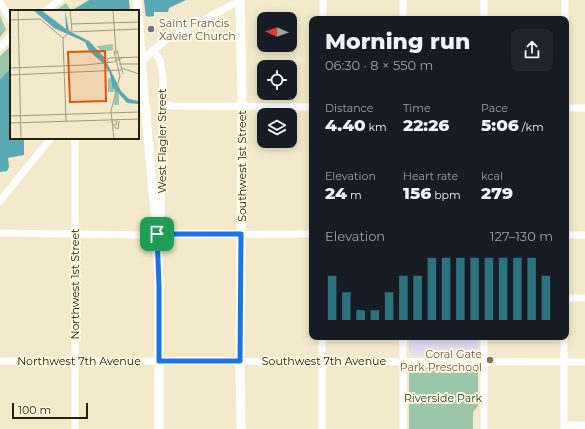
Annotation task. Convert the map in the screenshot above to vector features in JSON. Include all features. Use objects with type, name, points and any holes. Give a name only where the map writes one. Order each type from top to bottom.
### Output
[{"type":"main road","name":"West Flagler Street","points":[[137,0],[138,10]]},
{"type":"main road","name":"Southwest 1st Street","points":[[241,0],[241,429]]},
{"type":"main road","name":"West Flagler Street","points":[[139,27],[157,234],[159,286],[158,429]]},
{"type":"street","points":[[46,10],[60,0]]},
{"type":"street","points":[[139,64],[166,40],[241,0]]},
{"type":"street","points":[[323,0],[323,16]]},
{"type":"street","points":[[403,0],[403,16]]},
{"type":"street","points":[[484,0],[484,16]]},
{"type":"street","points":[[565,0],[565,16]]},
{"type":"street","points":[[0,2],[10,18]]},
{"type":"street","points":[[0,47],[10,37]]},
{"type":"street","name":"West Flagler Street","points":[[154,50],[158,55],[162,69],[161,224],[157,234]]},
{"type":"street","points":[[162,102],[166,105],[173,106],[309,107]]},
{"type":"street","points":[[569,108],[585,108]]},
{"type":"street","points":[[0,201],[50,139]]},
{"type":"street","name":"Northwest 1st Street","points":[[75,139],[75,429]]},
{"type":"street","points":[[0,234],[309,234]]},
{"type":"street","points":[[569,235],[585,235]]},
{"type":"street","points":[[569,298],[585,298]]},
{"type":"street","points":[[322,340],[322,429]]},
{"type":"street","points":[[403,340],[403,429]]},
{"type":"street","points":[[484,340],[484,429]]},
{"type":"street","points":[[564,340],[564,427],[585,425]]},
{"type":"street","name":"Northwest 7th Avenue","points":[[0,361],[159,361]]},
{"type":"street","name":"Southwest 7th Avenue","points":[[159,361],[585,362]]},
{"type":"shaded area","points":[[409,340],[478,340],[478,351],[476,355],[473,356],[414,356],[409,352]]},
{"type":"green space","points":[[66,3],[70,9],[69,10],[56,10]]},
{"type":"green space","points":[[0,15],[6,30],[0,37]]},
{"type":"green space","points":[[10,47],[10,69],[0,79],[0,56]]},
{"type":"green space","name":"Riverside Park","points":[[409,368],[478,369],[478,406],[473,412],[473,429],[409,429]]},
{"type":"water","points":[[89,0],[186,0],[169,8],[168,12],[154,12],[154,16],[152,17],[142,14],[139,10],[73,10]]},
{"type":"water","points":[[10,69],[10,139],[24,139],[24,155],[8,158],[9,167],[7,171],[0,172],[0,79]]},
{"type":"pier","points":[[129,0],[144,0],[146,18],[142,22],[139,10],[130,10]]},
{"type":"place","name":"Saint Francis Xavier Church","points":[[151,29]]},
{"type":"place","name":"Coral Gate Park Preschool","points":[[490,360]]},
{"type":"route","points":[[157,234],[241,234],[240,361],[159,361],[157,234]]}]
